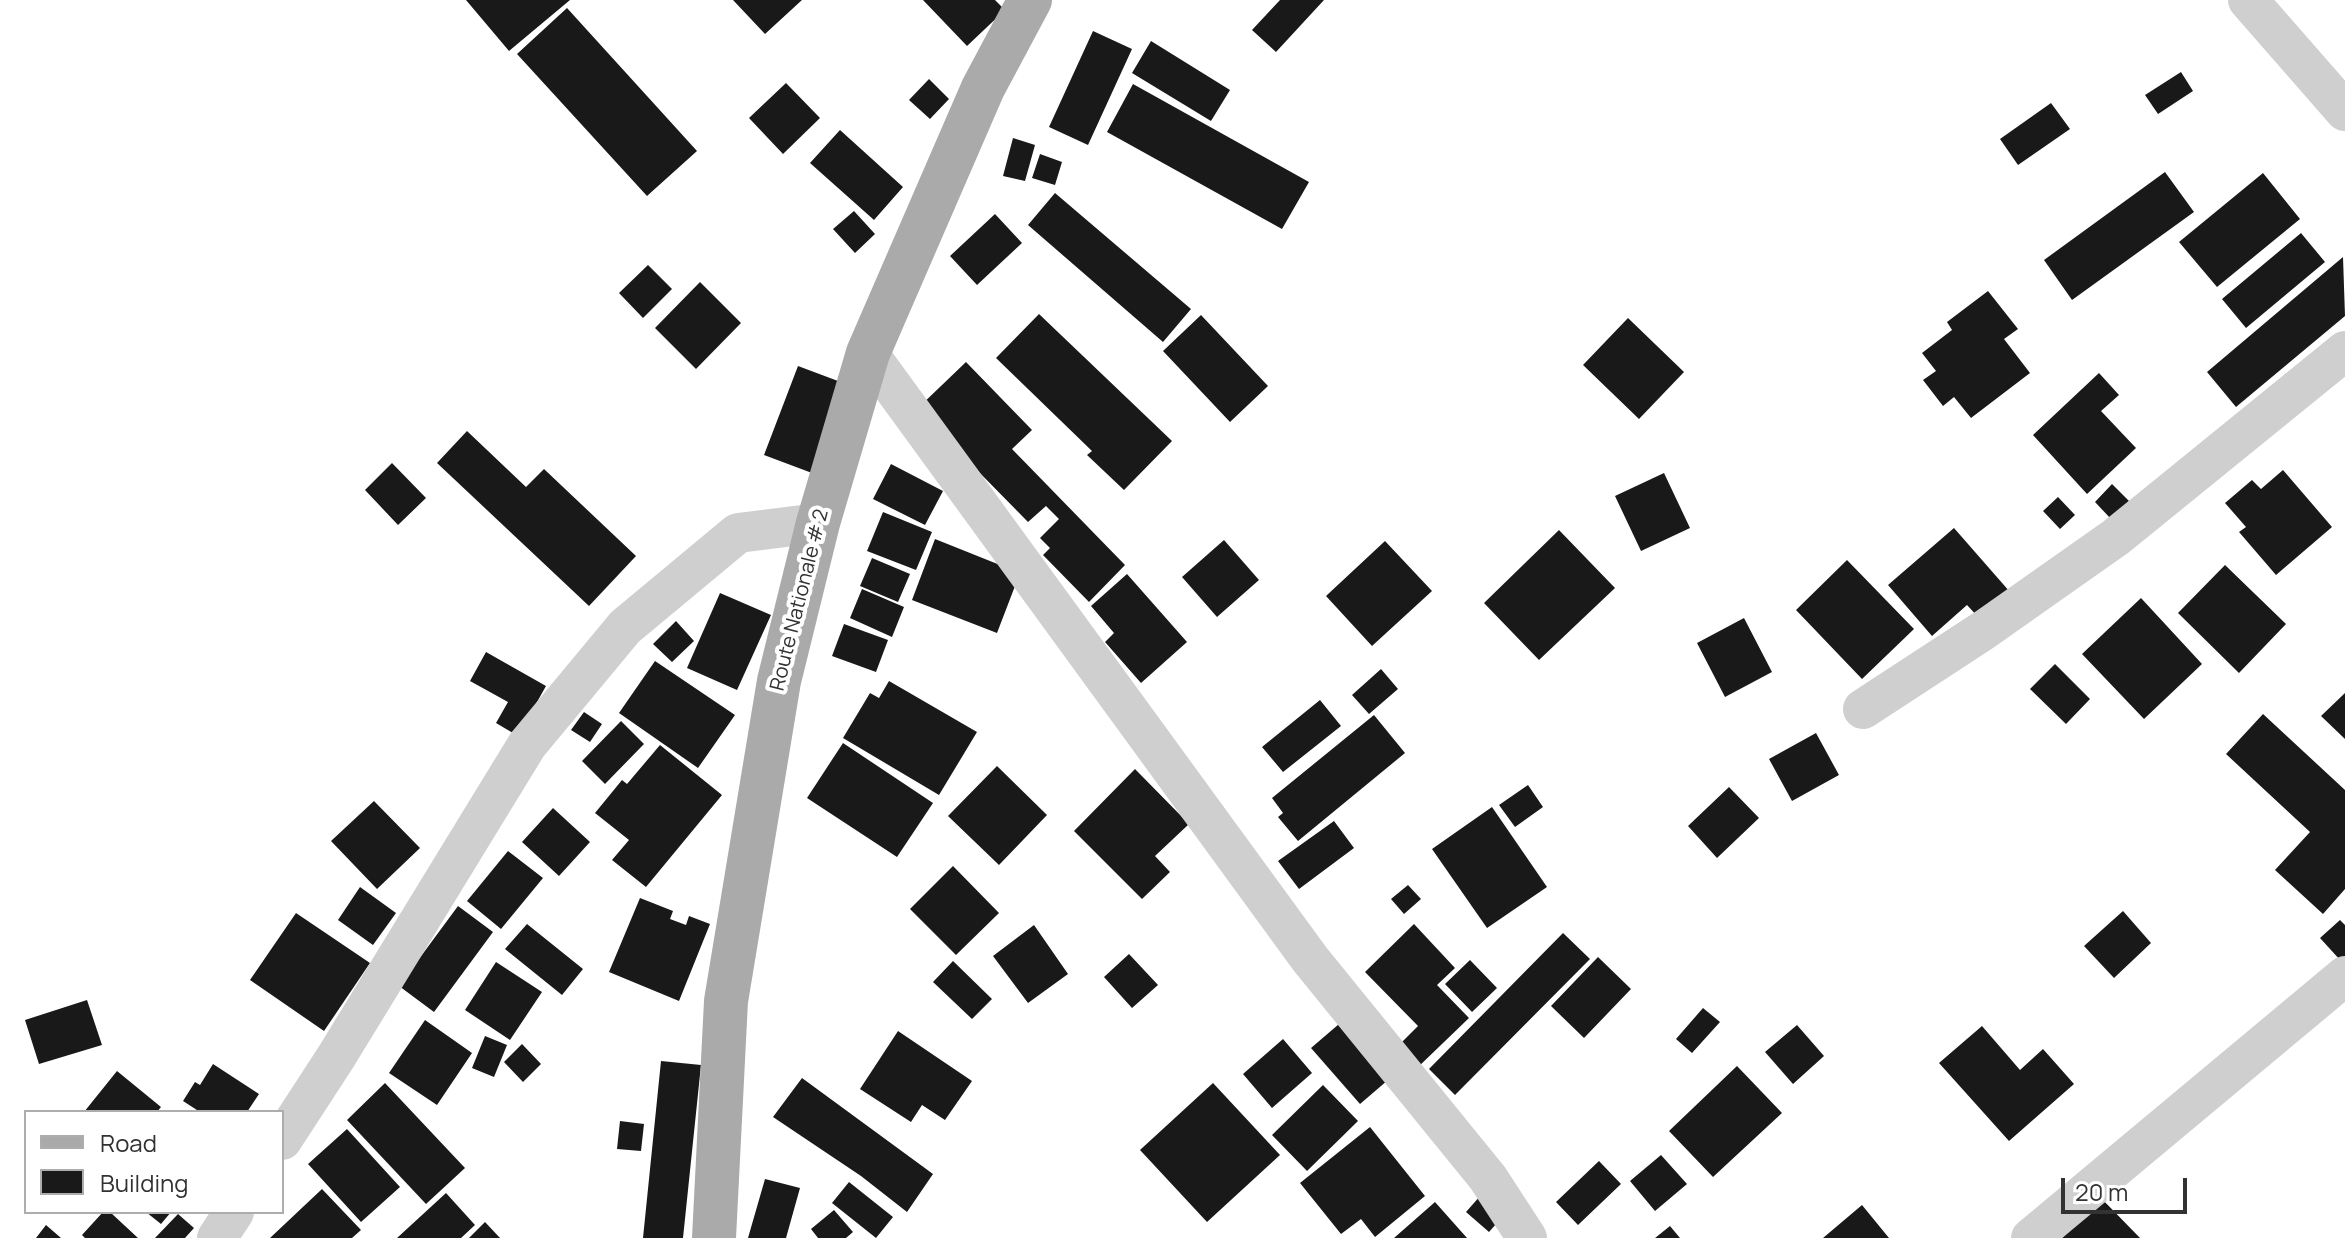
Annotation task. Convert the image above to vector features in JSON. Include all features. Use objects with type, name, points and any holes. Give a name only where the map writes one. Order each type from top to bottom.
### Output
[{"type":"main road","name":"Route Nationale # 2","points":[[714,1238],[726,1001],[779,681],[818,523],[868,353],[983,88],[1030,0]]},
{"type":"street","points":[[2248,0],[2345,111]]},
{"type":"street","points":[[1863,709],[1984,630],[2116,537],[2345,351]]},
{"type":"street","points":[[868,353],[1310,959],[1488,1178],[1527,1238]]},
{"type":"street","points":[[284,1137],[527,745],[625,627],[738,533],[818,523]]},
{"type":"street","points":[[2031,1238],[2345,976]]},
{"type":"street","points":[[217,1238],[233,1214]]},
{"type":"building","points":[[466,0],[570,0],[509,51]]},
{"type":"building","points":[[733,0],[802,0],[765,34]]},
{"type":"building","points":[[923,0],[995,0],[1005,10],[967,46]]},
{"type":"building","points":[[1280,0],[1324,0],[1276,52],[1252,30]]},
{"type":"building","points":[[567,8],[697,151],[647,196],[517,54]]},
{"type":"building","points":[[1093,31],[1132,49],[1088,145],[1049,127]]},
{"type":"building","points":[[1151,41],[1230,90],[1211,121],[1132,73]]},
{"type":"building","points":[[2181,72],[2193,91],[2158,114],[2145,95]]},
{"type":"building","points":[[929,79],[949,99],[930,119],[909,100]]},
{"type":"building","points":[[786,83],[820,118],[783,154],[749,118]]},
{"type":"building","points":[[1133,84],[1309,182],[1282,229],[1107,132]]},
{"type":"building","points":[[2051,103],[2070,129],[2018,165],[2000,139]]},
{"type":"building","points":[[840,130],[903,187],[874,220],[810,163]]},
{"type":"building","points":[[1013,138],[1035,145],[1025,181],[1003,176]]},
{"type":"building","points":[[1040,154],[1062,162],[1055,185],[1032,178]]},
{"type":"building","points":[[2165,172],[2194,212],[2072,300],[2044,260]]},
{"type":"building","points":[[2263,173],[2300,219],[2217,287],[2179,242]]},
{"type":"building","points":[[1055,193],[1191,309],[1163,342],[1028,225]]},
{"type":"building","points":[[854,211],[875,234],[855,253],[833,229]]},
{"type":"building","points":[[995,214],[1022,243],[977,285],[950,256]]},
{"type":"building","points":[[2301,233],[2325,262],[2246,328],[2222,299]]},
{"type":"building","points":[[2343,257],[2345,316],[2236,407],[2207,372]]},
{"type":"building","points":[[648,265],[672,289],[643,318],[619,293]]},
{"type":"building","points":[[700,282],[741,323],[696,369],[655,328]]},
{"type":"building","points":[[1988,291],[2018,329],[2004,339],[2030,373],[1971,418],[1954,397],[1943,406],[1923,380],[1936,371],[1922,353],[1952,330],[1947,322]]},
{"type":"building","points":[[1039,314],[1172,441],[1124,490],[1087,455],[1092,451],[996,358]]},
{"type":"building","points":[[1201,315],[1268,386],[1230,422],[1163,351]]},
{"type":"building","points":[[1628,318],[1684,372],[1639,419],[1583,365]]},
{"type":"building","points":[[966,362],[1032,430],[1012,449],[1125,565],[1089,602],[1043,555],[1050,548],[1040,538],[1059,519],[1046,506],[1028,522],[917,409]]},
{"type":"building","points":[[798,366],[846,384],[812,473],[764,455]]},
{"type":"building","points":[[2099,373],[2119,395],[2101,411],[2136,448],[2087,494],[2033,435]]},
{"type":"building","points":[[467,431],[526,487],[544,469],[636,556],[589,606],[437,463]]},
{"type":"building","points":[[392,463],[426,498],[398,525],[365,490]]},
{"type":"building","points":[[891,464],[943,491],[925,525],[873,499]]},
{"type":"building","points":[[2283,470],[2332,527],[2276,575],[2239,532],[2246,527],[2225,503],[2252,480],[2261,489]]},
{"type":"building","points":[[1664,473],[1690,528],[1641,551],[1615,496]]},
{"type":"building","points":[[2112,484],[2129,501],[2111,519],[2095,502]]},
{"type":"building","points":[[2058,497],[2075,515],[2060,529],[2043,511]]},
{"type":"building","points":[[883,512],[932,532],[916,570],[867,551]]},
{"type":"building","points":[[1954,528],[2010,592],[1979,618],[1967,605],[1932,636],[1888,585]]},
{"type":"building","points":[[1559,530],[1615,588],[1539,660],[1484,603]]},
{"type":"building","points":[[935,539],[1020,573],[997,633],[912,600]]},
{"type":"building","points":[[1224,540],[1259,580],[1217,617],[1182,577]]},
{"type":"building","points":[[1385,541],[1432,591],[1372,646],[1326,596]]},
{"type":"building","points":[[872,558],[910,574],[898,602],[860,586]]},
{"type":"building","points":[[1847,560],[1914,629],[1862,679],[1796,610]]},
{"type":"building","points":[[2225,565],[2286,624],[2239,673],[2178,613]]},
{"type":"building","points":[[1127,574],[1187,642],[1141,683],[1105,642],[1114,633],[1091,606]]},
{"type":"building","points":[[862,589],[904,607],[892,637],[850,618]]},
{"type":"building","points":[[720,593],[771,615],[737,690],[687,668]]},
{"type":"building","points":[[2141,598],[2202,664],[2144,719],[2082,654]]},
{"type":"building","points":[[1744,618],[1772,672],[1725,697],[1697,643]]},
{"type":"building","points":[[676,621],[694,641],[672,662],[653,644]]},
{"type":"building","points":[[844,624],[888,640],[876,672],[832,656]]},
{"type":"building","points":[[486,652],[546,686],[518,736],[496,723],[508,702],[470,681]]},
{"type":"building","points":[[655,661],[735,715],[698,768],[619,713]]},
{"type":"building","points":[[2055,664],[2090,699],[2066,724],[2030,689]]},
{"type":"building","points":[[1381,669],[1398,689],[1369,714],[1352,695]]},
{"type":"building","points":[[889,681],[977,732],[939,795],[843,738],[870,693],[879,698]]},
{"type":"building","points":[[2345,693],[2345,739],[2321,716]]},
{"type":"building","points":[[1320,700],[1341,726],[1283,772],[1262,747]]},
{"type":"building","points":[[584,712],[602,724],[590,742],[571,730]]},
{"type":"building","points":[[2263,714],[2345,790],[2345,889],[2323,914],[2275,870],[2310,832],[2226,754]]},
{"type":"building","points":[[1374,715],[1405,753],[1298,841],[1278,817],[1283,813],[1272,798]]},
{"type":"building","points":[[621,721],[644,744],[605,784],[582,761]]},
{"type":"building","points":[[1816,733],[1839,775],[1792,801],[1769,759]]},
{"type":"building","points":[[843,743],[933,803],[897,857],[807,798]]},
{"type":"building","points":[[660,745],[722,795],[646,887],[612,860],[629,840],[595,813],[622,780],[627,784]]},
{"type":"building","points":[[997,766],[1047,815],[999,865],[948,816]]},
{"type":"building","points":[[1135,769],[1189,824],[1155,856],[1170,872],[1142,899],[1074,831]]},
{"type":"building","points":[[1528,785],[1543,807],[1515,827],[1499,805]]},
{"type":"building","points":[[1729,787],[1759,818],[1717,858],[1688,826]]},
{"type":"building","points":[[374,801],[420,848],[377,889],[331,841]]},
{"type":"building","points":[[1492,807],[1547,887],[1487,928],[1432,849]]},
{"type":"building","points":[[553,808],[590,842],[559,876],[522,842]]},
{"type":"building","points":[[1334,821],[1354,848],[1299,889],[1278,861]]},
{"type":"building","points":[[508,851],[543,878],[501,929],[467,901]]},
{"type":"building","points":[[953,866],[999,913],[956,955],[910,909]]},
{"type":"building","points":[[1408,885],[1421,899],[1404,914],[1391,899]]},
{"type":"building","points":[[360,887],[396,913],[373,945],[338,920]]},
{"type":"building","points":[[640,898],[673,911],[670,919],[686,925],[689,916],[710,924],[679,1001],[609,972]]},
{"type":"building","points":[[458,906],[493,932],[434,1012],[399,986]]},
{"type":"building","points":[[2123,911],[2151,943],[2114,978],[2084,946]]},
{"type":"building","points":[[296,913],[370,963],[324,1031],[250,980]]},
{"type":"building","points":[[2340,920],[2345,925],[2345,956],[2341,961],[2320,938]]},
{"type":"building","points":[[527,924],[583,969],[562,995],[505,949]]},
{"type":"building","points":[[1414,924],[1455,968],[1437,985],[1469,1018],[1416,1069],[1396,1048],[1418,1026],[1365,972]]},
{"type":"building","points":[[1034,925],[1068,974],[1028,1003],[993,956]]},
{"type":"building","points":[[1563,933],[1590,959],[1455,1095],[1429,1069]]},
{"type":"building","points":[[1129,954],[1158,985],[1132,1008],[1104,977]]},
{"type":"building","points":[[1598,957],[1631,989],[1584,1038],[1551,1006]]},
{"type":"building","points":[[1470,960],[1497,988],[1472,1012],[1445,984]]},
{"type":"building","points":[[953,961],[992,999],[972,1019],[933,982]]},
{"type":"building","points":[[496,962],[542,992],[510,1040],[465,1010]]},
{"type":"building","points":[[87,1000],[102,1045],[39,1064],[25,1020]]},
{"type":"building","points":[[1703,1008],[1720,1022],[1692,1053],[1676,1039]]},
{"type":"building","points":[[1346,1018],[1395,1074],[1360,1104],[1311,1048]]},
{"type":"building","points":[[425,1020],[472,1053],[437,1105],[389,1073]]},
{"type":"building","points":[[1797,1025],[1824,1056],[1793,1084],[1765,1052]]},
{"type":"building","points":[[1982,1026],[2020,1070],[2043,1049],[2074,1084],[2009,1141],[1939,1063]]},
{"type":"building","points":[[898,1031],[972,1081],[945,1120],[922,1105],[911,1122],[860,1089]]},
{"type":"building","points":[[485,1036],[507,1045],[494,1077],[472,1068]]},
{"type":"building","points":[[1283,1039],[1312,1073],[1272,1108],[1243,1074]]},
{"type":"building","points":[[522,1044],[541,1064],[523,1082],[504,1062]]},
{"type":"building","points":[[661,1061],[701,1065],[683,1238],[643,1238]]},
{"type":"building","points":[[213,1064],[259,1094],[248,1110],[197,1110],[183,1101],[195,1082],[200,1085]]},
{"type":"building","points":[[1737,1066],[1782,1113],[1713,1177],[1669,1131]]},
{"type":"building","points":[[117,1071],[161,1107],[159,1110],[86,1110]]},
{"type":"building","points":[[802,1078],[933,1174],[907,1212],[861,1176],[773,1117]]},
{"type":"building","points":[[385,1083],[465,1168],[426,1204],[347,1120]]},
{"type":"building","points":[[1213,1083],[1280,1155],[1207,1222],[1140,1150]]},
{"type":"building","points":[[1323,1085],[1358,1121],[1307,1171],[1272,1135]]},
{"type":"building","points":[[620,1121],[644,1124],[641,1151],[617,1149]]},
{"type":"building","points":[[1370,1127],[1425,1196],[1375,1237],[1361,1219],[1341,1234],[1300,1183]]},
{"type":"building","points":[[347,1129],[400,1187],[361,1222],[308,1164]]},
{"type":"building","points":[[1661,1155],[1687,1184],[1655,1211],[1630,1181]]},
{"type":"building","points":[[1599,1161],[1621,1184],[1578,1225],[1556,1202]]},
{"type":"building","points":[[765,1179],[800,1188],[786,1238],[748,1238]]},
{"type":"building","points":[[849,1182],[893,1217],[876,1238],[832,1203]]},
{"type":"building","points":[[322,1189],[361,1230],[352,1238],[270,1238]]},
{"type":"building","points":[[446,1193],[475,1225],[461,1238],[397,1238]]},
{"type":"building","points":[[1481,1195],[1504,1215],[1489,1232],[1466,1212]]},
{"type":"building","points":[[2102,1199],[2140,1238],[2062,1238]]},
{"type":"building","points":[[1435,1202],[1467,1238],[1394,1238]]},
{"type":"building","points":[[1862,1205],[1889,1238],[1823,1238]]},
{"type":"building","points":[[834,1210],[853,1232],[846,1238],[818,1238],[811,1229]]},
{"type":"building","points":[[101,1214],[112,1214],[138,1238],[85,1238],[82,1235]]},
{"type":"building","points":[[148,1214],[169,1214],[161,1224]]},
{"type":"building","points":[[178,1214],[194,1228],[185,1238],[155,1238]]},
{"type":"building","points":[[485,1222],[500,1238],[469,1238]]},
{"type":"building","points":[[46,1225],[61,1238],[36,1238]]},
{"type":"building","points":[[1670,1226],[1680,1238],[1655,1238]]}]
